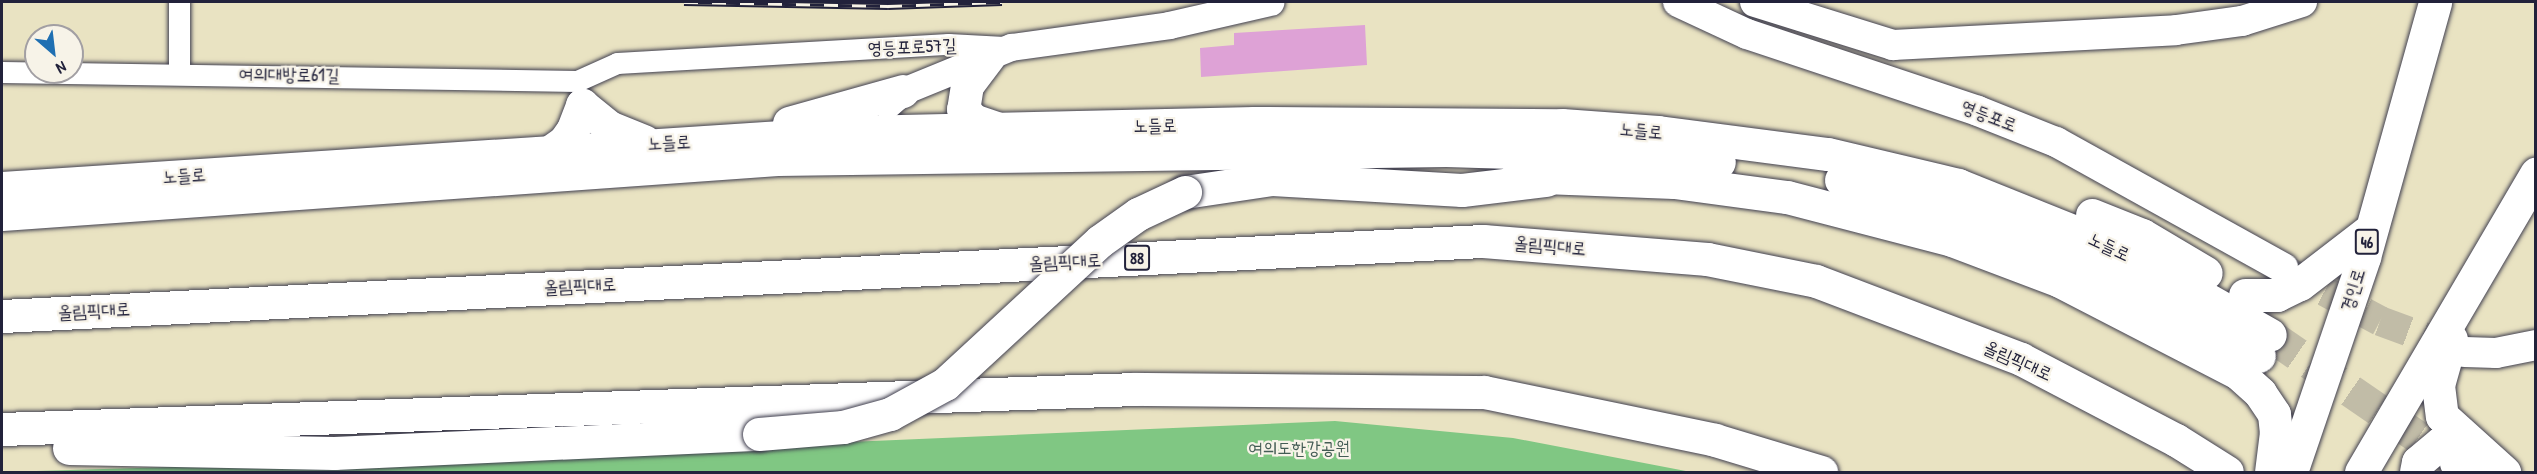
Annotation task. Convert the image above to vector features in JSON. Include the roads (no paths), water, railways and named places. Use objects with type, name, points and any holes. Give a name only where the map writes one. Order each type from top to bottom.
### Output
[{"type":"main road","name":"영등포로","points":[[1678,2],[1702,15],[1978,111],[2056,142],[2283,268]]},
{"type":"main road","points":[[1755,2],[1893,45]]},
{"type":"main road","points":[[1786,46],[1893,45],[2176,30],[2242,21],[2302,2]]},
{"type":"main road","name":"경인로","points":[[2282,470],[2335,348],[2370,230],[2431,4]]},
{"type":"main road","points":[[1000,52],[967,85],[963,109],[974,120],[1001,129]]},
{"type":"main road","points":[[714,140],[903,91]]},
{"type":"main road","points":[[580,93],[609,127],[652,144]]},
{"type":"main road","points":[[551,151],[564,142],[573,129],[580,93]]},
{"type":"main road","points":[[1254,123],[1483,109],[1649,114],[1769,124],[1961,164],[2142,235],[2245,295],[2271,311],[2280,326],[2276,349],[2265,365],[2256,355],[1952,240],[1873,216],[1787,197],[1674,182],[1546,180],[1364,153]]},
{"type":"main road","name":"노들로","points":[[2,188],[857,132],[1254,123],[1562,125],[1658,132],[1828,154],[1958,185],[2036,214],[2120,250],[2256,355]]},
{"type":"main road","name":"노들로","points":[[2,214],[831,158],[1364,153],[1446,150],[1665,157],[1809,171],[1952,209],[2104,270],[2256,355]]},
{"type":"main road","points":[[2361,472],[2535,174]]},
{"type":"main road","points":[[2,446],[333,453],[759,434],[843,427],[890,414],[945,384],[1100,241],[1138,214],[1185,192],[1272,179],[1462,190],[1546,180]]},
{"type":"main road","points":[[2245,295],[2277,294],[2300,284],[2370,230]]},
{"type":"main road","name":"올림픽대로","points":[[2,316],[1483,241],[1707,259],[1816,281],[2021,359],[2176,440],[2227,472]]},
{"type":"main road","points":[[2464,295],[2438,385],[2438,399],[2442,416],[2466,461]]},
{"type":"main road","points":[[2465,352],[2496,353],[2535,345]]},
{"type":"main road","points":[[2256,355],[2260,393],[2274,414],[2282,470]]},
{"type":"main road","points":[[2,429],[1136,389],[1484,392],[1715,440],[1821,472]]},
{"type":"main road","points":[[2416,472],[2418,462],[2440,443],[2466,461],[2504,472]]},
{"type":"street","points":[[179,2],[179,74]]},
{"type":"street","name":"영등포로57길","points":[[580,93],[617,63],[948,44],[1000,52],[1169,25],[1270,2]]},
{"type":"street","points":[[831,158],[903,91],[1000,52]]},
{"type":"street","name":"여의대방로61길","points":[[2,72],[179,74],[580,93]]},
{"type":"tunnel","points":[[2285,270],[2380,321],[2459,350]]},
{"type":"tunnel","points":[[2270,335],[2456,463]]},
{"type":"railway","points":[[684,2],[888,6],[1002,2]]},
{"type":"park label","name":"여의도한강공원","points":[[1299,448]]}]
